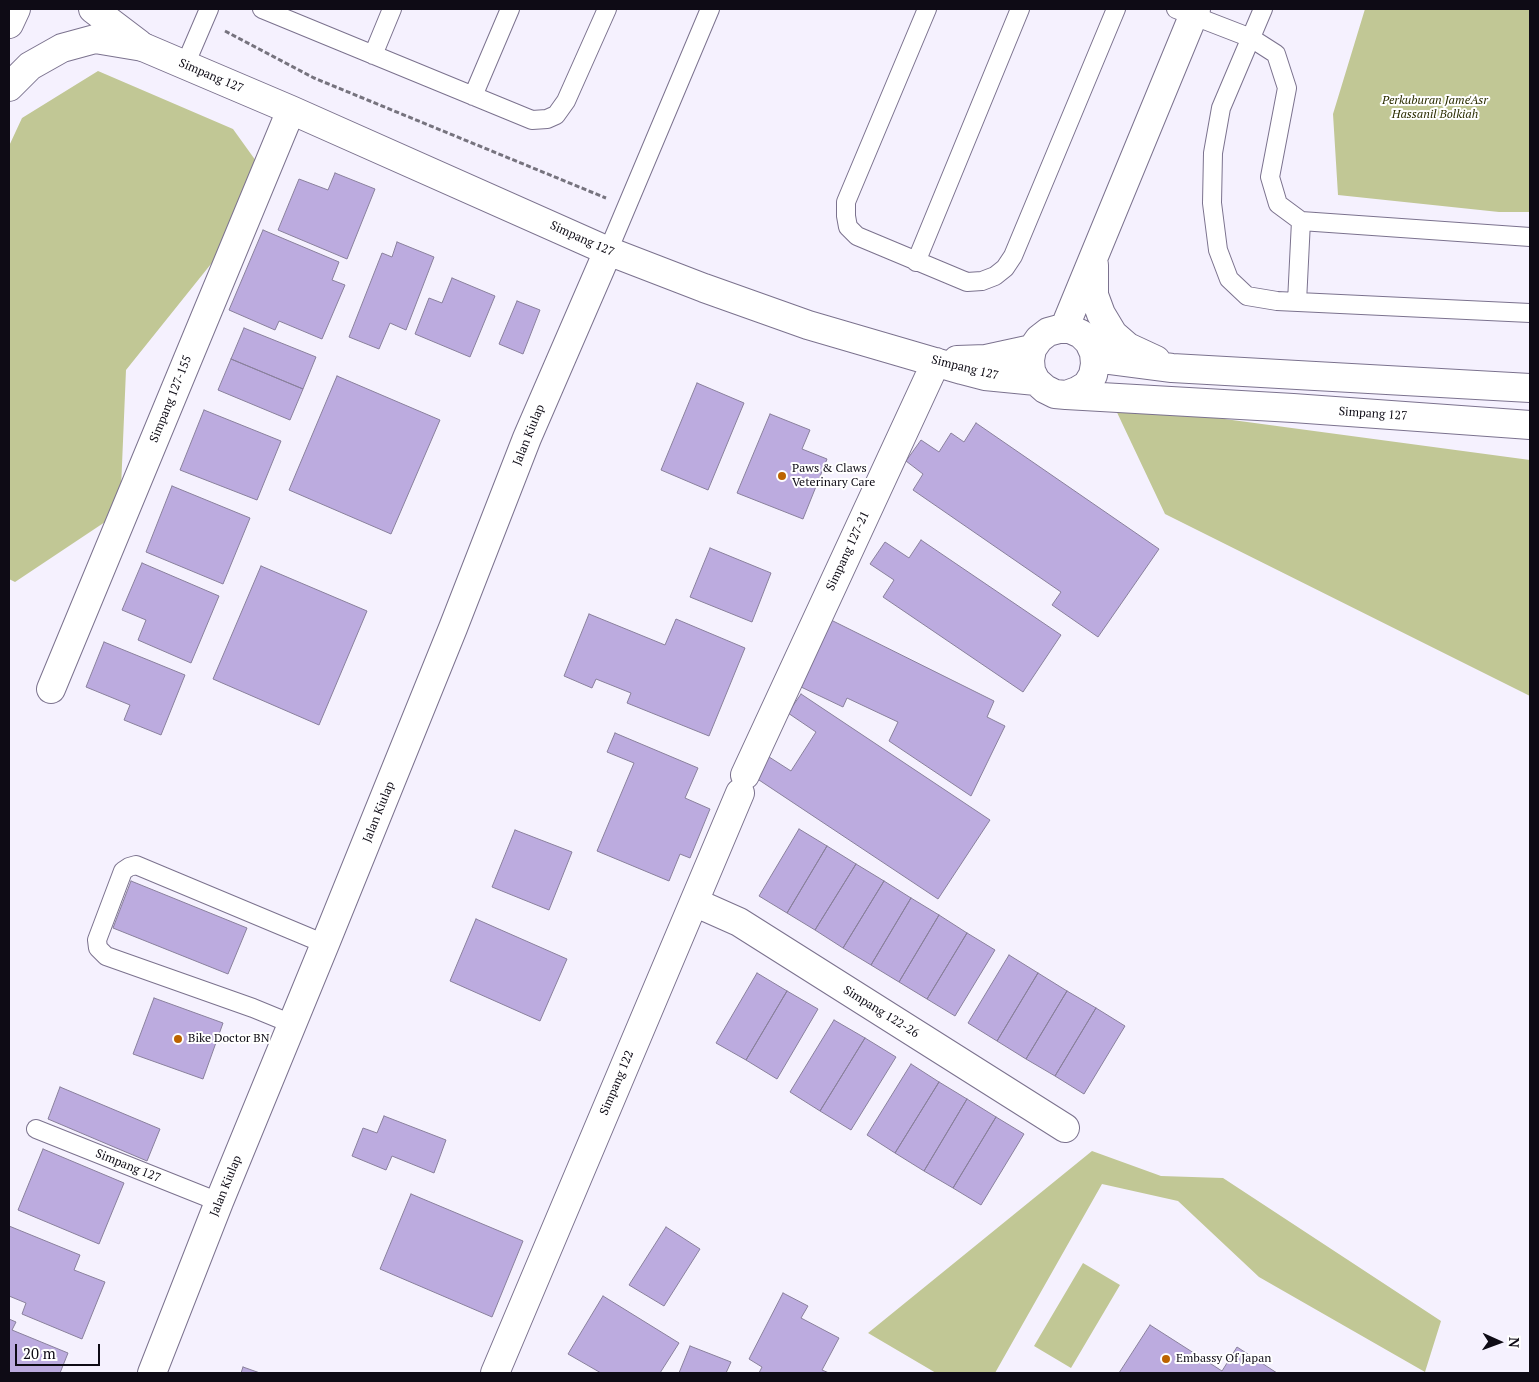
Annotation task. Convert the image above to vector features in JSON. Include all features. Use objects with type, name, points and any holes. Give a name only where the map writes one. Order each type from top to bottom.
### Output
[{"type":"main road","points":[[9,24],[16,9]]},
{"type":"main road","points":[[93,9],[143,47]]},
{"type":"main road","points":[[1064,329],[1188,11]]},
{"type":"main road","points":[[9,87],[30,66],[62,48],[95,39],[143,47]]},
{"type":"main road","name":"Simpang 127","points":[[143,47],[291,110],[608,251],[704,288],[808,325],[985,376],[1036,382]]},
{"type":"main road","name":"Simpang 127-155","points":[[51,689],[291,110]]},
{"type":"main road","name":"Jalan Kiulap","points":[[152,1373],[219,1202],[326,944],[453,628],[527,438],[608,251]]},
{"type":"main road","points":[[1094,256],[1094,295],[1101,314],[1113,334],[1128,347],[1172,368]]},
{"type":"main road","points":[[1070,329],[1081,334],[1089,342],[1095,358],[1093,375],[1087,385],[1077,391],[1066,395],[1055,394],[1044,389],[1036,382],[1031,371],[1032,348],[1048,332],[1070,329]]},
{"type":"main road","points":[[936,362],[986,359],[1032,348]]},
{"type":"main road","points":[[1095,358],[1172,368],[1530,388]]},
{"type":"main road","name":"Simpang 127-21","points":[[743,784],[936,362]]},
{"type":"main road","name":"Simpang 127","points":[[1066,395],[1530,425]]},
{"type":"main road","name":"Simpang 122","points":[[495,1373],[743,784]]},
{"type":"main road","name":"Simpang 122-26","points":[[694,902],[739,922],[1065,1128]]},
{"type":"lane","points":[[262,9],[298,16],[373,55],[532,120],[547,119],[556,114],[566,101],[606,9]]},
{"type":"lane","points":[[373,55],[392,9]]},
{"type":"lane","points":[[473,96],[510,9]]},
{"type":"lane","points":[[608,251],[710,9]]},
{"type":"lane","points":[[927,9],[846,202],[846,216],[848,227],[856,236],[966,282],[982,281],[995,276],[1005,268],[1013,256],[1116,9]]},
{"type":"lane","points":[[916,262],[1020,9]]},
{"type":"lane","points":[[1263,9],[1221,108],[1214,153],[1212,203],[1218,250],[1229,279],[1247,296],[1276,301],[1530,313]]},
{"type":"lane","points":[[1188,11],[1251,38],[1276,54],[1287,88],[1270,177],[1278,204],[1301,221],[1530,237]]},
{"type":"lane","points":[[185,65],[207,14]]},
{"type":"lane","points":[[1297,302],[1301,221]]},
{"type":"lane","points":[[292,1024],[253,1008],[106,956],[98,948],[97,940],[123,870],[129,866],[136,865],[326,944]]},
{"type":"lane","name":"Simpang 127","points":[[36,1129],[219,1202]]},
{"type":"path","points":[[207,14],[314,78],[627,206]]},
{"type":"green space","name":"Perkuburan Jame'Asr Hassanil Bolkiah","points":[[1365,9],[1530,9],[1530,212],[1499,212],[1338,195],[1333,114]]},
{"type":"green space","points":[[98,71],[233,129],[256,161],[227,244],[126,370],[120,512],[15,582],[9,579],[9,146],[22,118]]},
{"type":"green space","points":[[1113,404],[1530,460],[1530,696],[1165,514]]},
{"type":"green space","points":[[1092,1151],[1161,1176],[1223,1178],[1441,1321],[1425,1372],[1259,1277],[1178,1201],[1102,1184],[995,1373],[936,1373],[868,1333]]},
{"type":"green space","points":[[1083,1263],[1120,1285],[1071,1368],[1034,1346]]},
{"type":"building","points":[[335,173],[375,189],[347,259],[278,230],[299,179],[328,190]]},
{"type":"building","points":[[263,230],[339,262],[332,280],[345,285],[322,339],[279,321],[275,330],[229,310]]},
{"type":"building","points":[[397,242],[434,257],[406,330],[390,323],[379,349],[349,337],[382,253],[392,257]]},
{"type":"building","points":[[452,278],[495,296],[470,357],[415,334],[429,298],[442,303]]},
{"type":"building","points":[[517,301],[540,310],[523,354],[499,344]]},
{"type":"building","points":[[244,328],[316,357],[303,389],[231,359]]},
{"type":"building","points":[[231,359],[303,389],[290,420],[218,390]]},
{"type":"building","points":[[337,376],[440,420],[391,534],[289,490]]},
{"type":"building","points":[[697,383],[744,403],[708,490],[661,470]]},
{"type":"building","points":[[204,410],[281,441],[257,500],[180,470]]},
{"type":"building","name":"Paws & Claws Veterinary Care","points":[[770,414],[810,430],[802,449],[827,459],[803,519],[737,493]]},
{"type":"building","points":[[976,423],[1159,549],[1098,637],[1052,605],[1061,592],[913,490],[923,474],[906,461],[921,440],[939,452],[951,433],[964,442]]},
{"type":"building","points":[[172,486],[250,518],[223,584],[146,552]]},
{"type":"building","points":[[921,540],[1061,635],[1023,692],[883,597],[894,580],[870,564],[885,542],[909,558]]},
{"type":"building","points":[[710,548],[771,573],[752,622],[690,597]]},
{"type":"building","points":[[142,563],[219,596],[191,663],[138,640],[146,620],[122,610]]},
{"type":"building","points":[[261,566],[367,611],[319,725],[213,679]]},
{"type":"building","points":[[589,614],[665,645],[676,619],[745,648],[709,736],[627,703],[631,693],[596,679],[592,688],[564,676]]},
{"type":"building","points":[[831,620],[994,701],[987,717],[1005,726],[971,796],[889,741],[898,722],[847,698],[843,707],[799,686]]},
{"type":"building","points":[[104,642],[185,675],[161,735],[124,720],[130,705],[86,687]]},
{"type":"building","points":[[801,694],[990,820],[938,899],[753,776],[766,755],[791,771],[816,732],[788,713]]},
{"type":"building","points":[[615,733],[698,768],[685,798],[710,809],[690,858],[680,854],[669,881],[597,851],[634,763],[607,752]]},
{"type":"building","points":[[799,829],[827,846],[787,913],[759,896]]},
{"type":"building","points":[[515,830],[572,852],[549,910],[492,887]]},
{"type":"building","points":[[827,846],[856,864],[815,930],[787,913]]},
{"type":"building","points":[[856,864],[884,881],[843,948],[815,930]]},
{"type":"building","points":[[131,881],[247,928],[228,974],[113,928]]},
{"type":"building","points":[[884,881],[911,898],[871,965],[843,948]]},
{"type":"building","points":[[911,898],[939,915],[899,982],[871,965]]},
{"type":"building","points":[[939,915],[967,933],[927,999],[899,982]]},
{"type":"building","points":[[476,919],[567,959],[540,1021],[450,981]]},
{"type":"building","points":[[967,933],[995,950],[955,1016],[927,999]]},
{"type":"building","points":[[1009,955],[1038,973],[997,1041],[968,1023]]},
{"type":"building","points":[[757,973],[787,991],[746,1060],[716,1043]]},
{"type":"building","points":[[1038,973],[1067,991],[1026,1059],[997,1041]]},
{"type":"building","points":[[787,991],[818,1009],[777,1079],[746,1060]]},
{"type":"building","points":[[1067,991],[1096,1008],[1055,1076],[1026,1059]]},
{"type":"building","name":"Bike Doctor BN","points":[[154,998],[223,1023],[203,1079],[133,1054]]},
{"type":"building","points":[[1096,1008],[1125,1026],[1084,1094],[1055,1076]]},
{"type":"building","points":[[834,1020],[865,1038],[820,1111],[790,1092]]},
{"type":"building","points":[[865,1038],[896,1057],[851,1130],[820,1111]]},
{"type":"building","points":[[911,1064],[939,1082],[895,1153],[867,1135]]},
{"type":"building","points":[[939,1082],[967,1099],[924,1171],[895,1153]]},
{"type":"building","points":[[60,1087],[160,1129],[147,1161],[48,1119]]},
{"type":"building","points":[[967,1099],[996,1117],[953,1188],[924,1171]]},
{"type":"building","points":[[384,1116],[446,1140],[434,1173],[392,1156],[386,1170],[352,1156],[363,1128],[377,1133]]},
{"type":"building","points":[[996,1117],[1024,1134],[981,1205],[953,1188]]},
{"type":"building","points":[[43,1149],[124,1183],[99,1244],[18,1210]]},
{"type":"building","points":[[411,1194],[523,1241],[492,1317],[380,1269]]},
{"type":"building","points":[[9,1226],[80,1255],[74,1270],[105,1282],[82,1339],[22,1314],[26,1303],[9,1296]]},
{"type":"building","points":[[666,1227],[700,1249],[664,1306],[629,1285]]},
{"type":"building","points":[[783,1293],[808,1306],[801,1318],[839,1338],[822,1370],[829,1373],[759,1373],[762,1367],[749,1359]]},
{"type":"building","points":[[603,1296],[679,1343],[660,1373],[601,1373],[568,1354]]},
{"type":"building","points":[[9,1319],[16,1322],[12,1330],[68,1353],[60,1373],[9,1373]]},
{"type":"building","name":"Embassy Of Japan","points":[[1150,1325],[1222,1371],[1237,1347],[1277,1373],[1119,1373]]},
{"type":"building","points":[[690,1346],[731,1362],[726,1373],[679,1373]]},
{"type":"building","points":[[243,1367],[260,1373],[241,1373]]},
{"type":"place","name":"Paws & Claws Veterinary Care","points":[[782,476]]},
{"type":"place","name":"Bike Doctor BN","points":[[178,1039]]},
{"type":"place","name":"Embassy Of Japan","points":[[1166,1359]]}]
